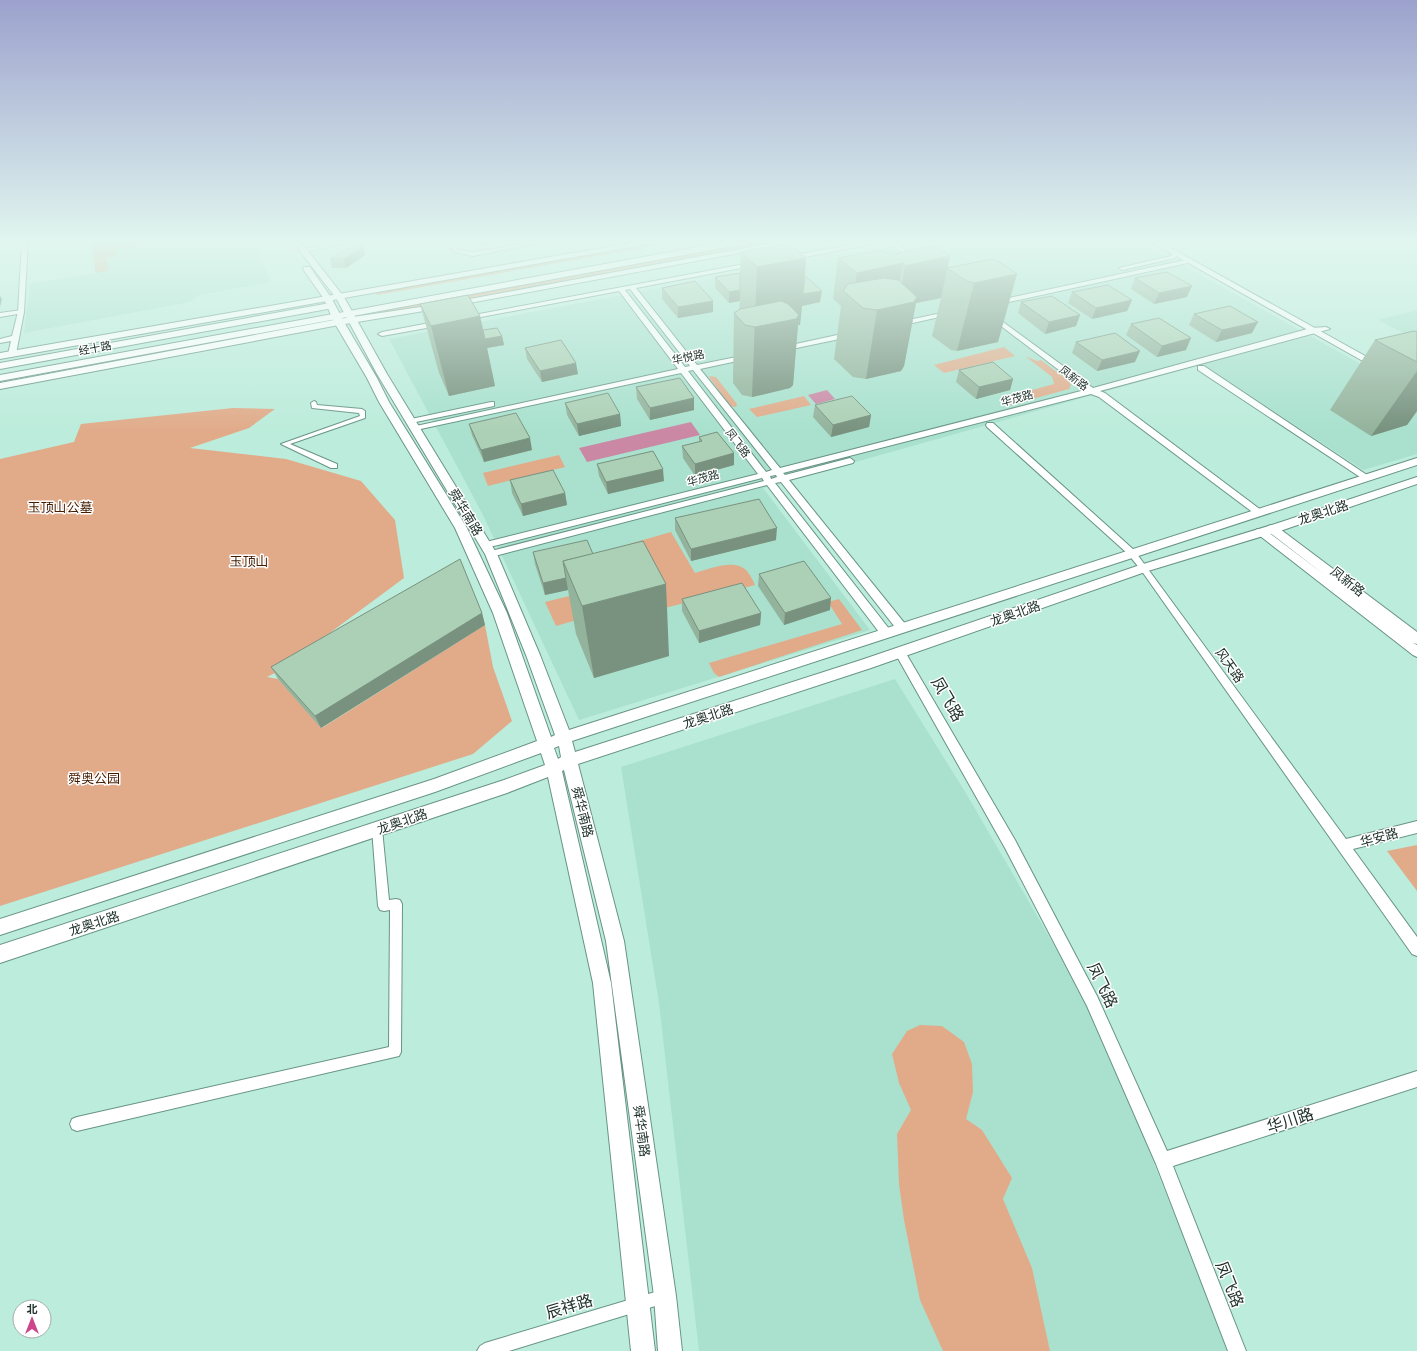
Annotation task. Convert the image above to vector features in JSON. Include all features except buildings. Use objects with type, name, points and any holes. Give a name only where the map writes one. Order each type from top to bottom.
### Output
[{"type":"highway","name":"经十路","points":[[0,366],[314,305]]},
{"type":"highway","name":"经十路","points":[[0,378],[338,319],[408,305]]},
{"type":"main road","name":"经十路","points":[[0,356],[311,305]]},
{"type":"main road","name":"舜华南路","points":[[331,305],[384,402],[461,528],[500,613],[546,744],[562,764],[615,941],[665,1296],[670,1351]]},
{"type":"main road","name":"舜华南路","points":[[345,305],[382,374],[414,424],[488,550],[533,655],[564,738],[562,764],[602,983],[639,1303],[643,1351]]},
{"type":"main road","name":"经十路","points":[[351,316],[447,305]]},
{"type":"main road","points":[[1272,305],[1388,368]]},
{"type":"main road","points":[[1276,305],[1320,331]]},
{"type":"main road","name":"经十路","points":[[0,386],[338,319]]},
{"type":"main road","name":"龙奥北路","points":[[0,927],[435,785],[564,738],[1038,585],[1131,552],[1417,461]]},
{"type":"main road","name":"龙奥北路","points":[[0,954],[378,829],[562,764],[900,653],[1144,568],[1267,530],[1417,480]]},
{"type":"main road","points":[[1267,530],[1417,639]]},
{"type":"main road","name":"凤新路","points":[[1267,530],[1417,652]]},
{"type":"street","points":[[12,354],[21,305]]},
{"type":"street","points":[[459,319],[537,305]]},
{"type":"street","name":"凤飞路","points":[[633,305],[886,633]]},
{"type":"street","name":"凤飞路","points":[[645,305],[902,628]]},
{"type":"street","points":[[988,305],[1097,391]]},
{"type":"street","points":[[951,306],[892,322],[958,311]]},
{"type":"street","name":"凤新路","points":[[984,311],[1097,391],[1258,512]]},
{"type":"street","points":[[0,315],[21,312]]},
{"type":"street","points":[[382,334],[444,322]]},
{"type":"street","points":[[776,347],[854,330]]},
{"type":"street","name":"华茂路","points":[[488,550],[765,478],[990,425],[1097,391],[1201,368],[1320,331]]},
{"type":"street","name":"华茂路","points":[[780,475],[1320,331]]},
{"type":"street","points":[[0,341],[15,338]]},
{"type":"street","name":"华悦路","points":[[414,424],[752,352]]},
{"type":"street","points":[[1201,368],[1366,478]]},
{"type":"street","points":[[314,403],[314,407],[362,411],[363,417],[284,444],[334,466]]},
{"type":"street","name":"风天路","points":[[990,425],[1131,552],[1417,949]]},
{"type":"street","name":"凤飞路","points":[[900,653],[1010,844],[1085,987],[1163,1161],[1237,1351]]},
{"type":"street","name":"华安路","points":[[1342,846],[1417,827]]},
{"type":"street","points":[[77,1124],[395,1052],[396,904],[384,906],[378,829]]},
{"type":"street","name":"华川路","points":[[1163,1161],[1417,1079]]},
{"type":"street","name":"辰祥路","points":[[485,1351],[665,1296]]},
{"type":"shaded area","points":[[27,305],[174,305],[24,333]]},
{"type":"shaded area","points":[[569,305],[1255,305],[1417,395],[1417,454],[1363,470],[1203,364],[763,488],[870,630],[579,720],[482,513],[389,339]]},
{"type":"shaded area","points":[[1417,310],[1417,340],[1378,320]]},
{"type":"shaded area","points":[[827,390],[835,399],[816,404],[808,395]]},
{"type":"shaded area","points":[[691,422],[700,435],[587,462],[579,448]]},
{"type":"shaded area","points":[[895,679],[967,795],[1095,1016],[1229,1351],[699,1351],[659,1003],[621,767]]},
{"type":"green space","points":[[415,305],[432,305],[378,315],[377,312]]},
{"type":"green space","points":[[1004,347],[1015,356],[944,373],[934,365]]},
{"type":"green space","points":[[1025,356],[1037,361],[1041,360],[1069,381],[1071,385],[1069,389],[1011,405],[1003,398],[1054,384],[1052,377]]},
{"type":"green space","points":[[709,377],[716,377],[737,404],[736,407],[730,406]]},
{"type":"green space","points":[[804,396],[811,405],[757,417],[749,409]]},
{"type":"green space","points":[[233,408],[275,409],[249,428],[190,448],[286,459],[361,481],[395,520],[404,578],[277,672],[267,677],[278,679],[322,728],[485,625],[493,667],[512,721],[473,754],[0,906],[0,459],[74,442],[81,424]]},
{"type":"green space","points":[[559,455],[565,467],[488,486],[483,473]]},
{"type":"green space","points":[[671,532],[695,573],[715,567],[736,565],[747,571],[755,585],[661,609],[629,544]]},
{"type":"green space","points":[[609,586],[619,608],[556,626],[545,602]]},
{"type":"green space","points":[[839,599],[862,630],[719,677],[714,673],[709,663],[842,624],[828,602]]},
{"type":"green space","points":[[1417,845],[1417,891],[1387,851]]},
{"type":"green space","points":[[920,1025],[942,1026],[964,1042],[972,1064],[973,1092],[966,1119],[982,1130],[1012,1178],[1003,1199],[1032,1268],[1050,1351],[943,1351],[920,1300],[904,1220],[899,1184],[897,1134],[911,1110],[899,1083],[892,1054],[907,1031]]},
{"type":"park label","name":"玉顶山公墓","points":[[60,507]]},
{"type":"park label","name":"玉顶山","points":[[249,561]]},
{"type":"park label","name":"舜奥公园","points":[[94,778]]}]
